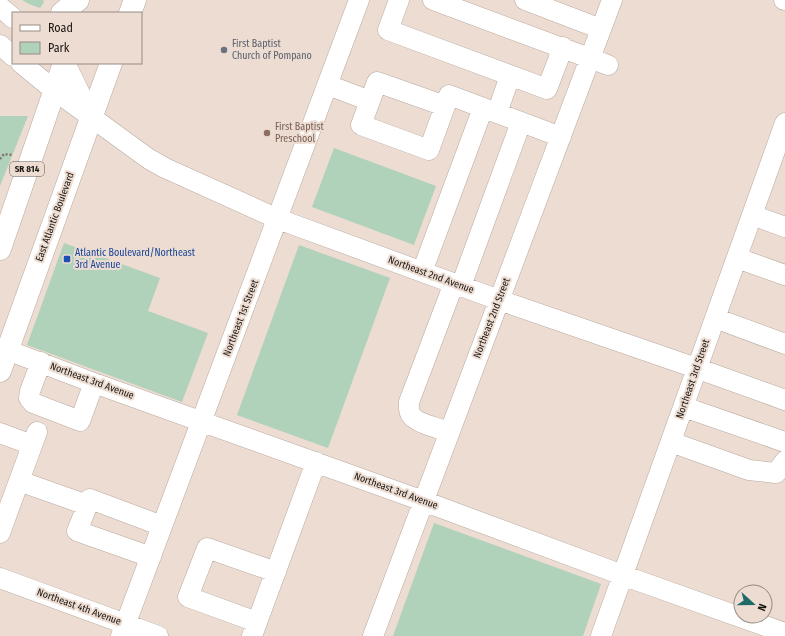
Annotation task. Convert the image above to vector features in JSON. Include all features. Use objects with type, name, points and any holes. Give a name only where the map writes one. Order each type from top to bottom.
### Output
[{"type":"main road","points":[[63,12],[78,0]]},
{"type":"main road","points":[[82,12],[87,0]]},
{"type":"main road","points":[[130,12],[135,0]]},
{"type":"main road","name":"SR 814","points":[[0,249],[64,64]]},
{"type":"main road","name":"East Atlantic Boulevard","points":[[0,371],[111,64]]},
{"type":"street","name":"Northeast 1st Street","points":[[124,630],[359,0]]},
{"type":"street","points":[[399,0],[388,30],[547,89],[563,47]]},
{"type":"street","points":[[433,0],[599,61]]},
{"type":"street","points":[[525,0],[566,7],[601,29]]},
{"type":"street","name":"Northeast 2nd Street","points":[[373,636],[561,137],[599,61],[601,29],[612,0]]},
{"type":"street","points":[[0,7],[12,17]]},
{"type":"street","points":[[0,45],[12,55]]},
{"type":"street","name":"Northeast 2nd Avenue","points":[[22,64],[54,90],[149,159],[165,168],[278,220],[499,300],[785,400]]},
{"type":"street","points":[[65,64],[92,118]]},
{"type":"street","points":[[422,272],[490,111],[510,76]]},
{"type":"street","points":[[444,106],[377,82],[361,125],[429,150],[449,95],[561,137]]},
{"type":"street","points":[[328,85],[370,101]]},
{"type":"street","points":[[450,432],[418,421],[410,414],[409,402],[521,122]]},
{"type":"street","name":"Northeast 3rd Street","points":[[602,636],[684,407],[696,368],[785,122]]},
{"type":"street","points":[[752,215],[785,227]]},
{"type":"street","points":[[737,258],[785,276]]},
{"type":"street","points":[[715,318],[785,344]]},
{"type":"street","name":"Northeast 3rd Avenue","points":[[7,350],[94,383],[316,462],[785,633]]},
{"type":"street","points":[[41,362],[30,391],[29,398],[33,403],[80,421],[94,383]]},
{"type":"street","points":[[684,407],[785,442]]},
{"type":"street","points":[[0,433],[34,439],[0,533]]},
{"type":"street","points":[[671,442],[749,470],[776,473],[785,461]]},
{"type":"street","points":[[276,572],[206,548],[188,597],[255,629],[276,572],[316,462]]},
{"type":"street","points":[[19,481],[87,505]]},
{"type":"street","points":[[151,557],[77,531],[90,499],[162,526]]},
{"type":"street","name":"Northeast 4th Avenue","points":[[0,578],[124,630],[158,636]]},
{"type":"path","points":[[0,159],[4,154],[14,155]]},
{"type":"green space","points":[[22,0],[43,0],[44,2],[40,8]]},
{"type":"green space","points":[[0,116],[28,116],[0,186]]},
{"type":"green space","points":[[334,148],[436,186],[414,245],[312,207]]},
{"type":"green space","points":[[64,243],[160,278],[148,311],[208,333],[182,402],[27,345]]},
{"type":"green space","points":[[299,245],[390,278],[328,448],[237,415]]},
{"type":"green space","points":[[434,523],[601,584],[583,636],[393,636]]},
{"type":"place","name":"First Baptist Church of Pompano","points":[[224,50]]},
{"type":"place","name":"First Baptist Preschool","points":[[267,133]]},
{"type":"place","name":"Atlantic Boulevard/Northeast 3rd Avenue","points":[[67,259]]}]
